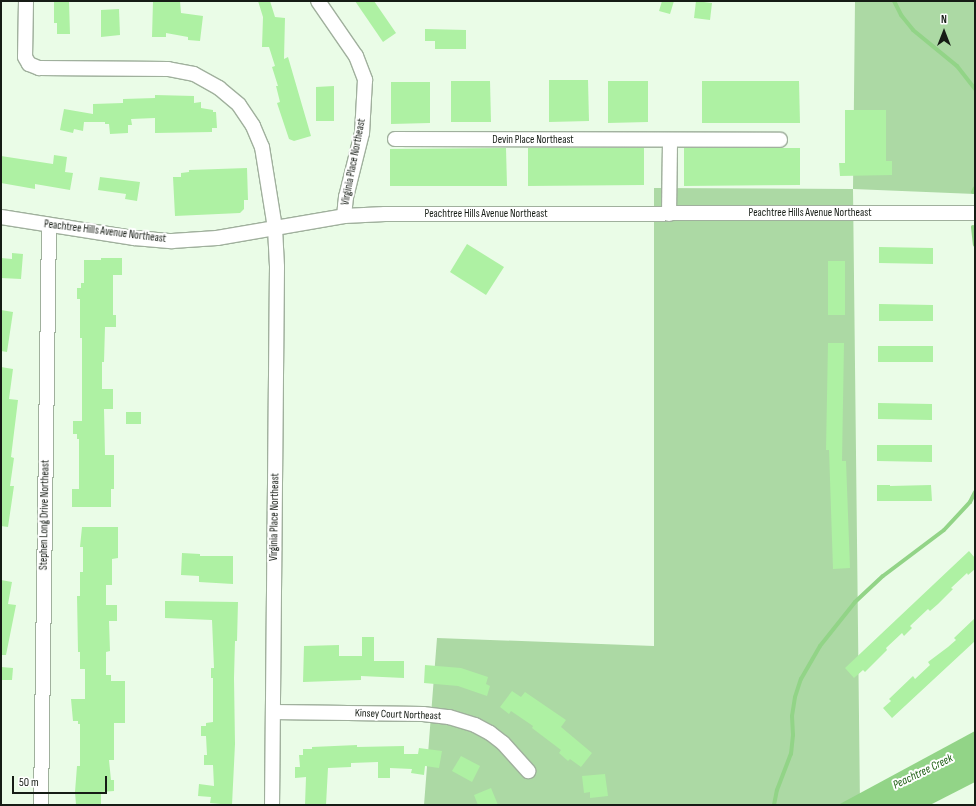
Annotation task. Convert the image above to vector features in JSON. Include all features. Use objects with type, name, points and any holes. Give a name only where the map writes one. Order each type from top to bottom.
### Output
[{"type":"street","name":"Virginia Place Northeast","points":[[26,1],[25,57],[29,64],[39,68],[168,68],[194,74],[219,88],[239,105],[253,126],[262,147],[275,228],[277,267],[272,805]]},
{"type":"street","name":"Virginia Place Northeast","points":[[318,1],[356,56],[365,80],[362,133],[346,197],[344,216]]},
{"type":"street","name":"Devin Place Northeast","points":[[396,139],[780,140]]},
{"type":"street","points":[[669,214],[670,140]]},
{"type":"street","name":"Peachtree Hills Avenue Northeast","points":[[1,217],[134,238],[172,241],[217,238],[344,216],[385,214],[975,213]]},
{"type":"street","name":"Stephen Long Drive Northeast","points":[[41,805],[49,225]]},
{"type":"street","name":"Kinsey Court Northeast","points":[[273,712],[423,714],[449,717],[475,725],[490,732],[503,743],[528,771]]},
{"type":"shaded area","points":[[855,1],[975,1],[975,194],[853,189]]},
{"type":"shaded area","points":[[654,188],[853,189],[860,805],[424,805],[437,638],[654,646]]},
{"type":"water","name":"Peachtree Creek","points":[[975,731],[975,782],[930,805],[838,805]]},
{"type":"building","points":[[54,1],[69,1],[70,34],[57,34],[57,23],[54,23]]},
{"type":"building","points":[[153,1],[180,1],[181,13],[203,16],[200,41],[188,40],[188,37],[166,33],[166,37],[152,37]]},
{"type":"building","points":[[258,1],[270,1],[275,17],[285,18],[284,59],[288,57],[311,136],[294,141],[289,139],[277,103],[280,102],[276,86],[278,86],[272,67],[275,66],[269,47],[262,47],[263,17]]},
{"type":"building","points":[[355,1],[374,1],[396,33],[383,42]]},
{"type":"building","points":[[662,1],[674,1],[670,14],[659,11]]},
{"type":"building","points":[[696,1],[712,3],[710,20],[694,18]]},
{"type":"building","points":[[119,9],[120,35],[101,37],[101,10]]},
{"type":"building","points":[[425,29],[466,30],[466,49],[435,49],[435,41],[425,41]]},
{"type":"building","points":[[549,80],[588,80],[589,121],[549,122]]},
{"type":"building","points":[[451,81],[490,81],[491,122],[451,122]]},
{"type":"building","points":[[608,81],[648,81],[648,122],[608,123]]},
{"type":"building","points":[[702,81],[799,81],[800,123],[702,123]]},
{"type":"building","points":[[391,82],[430,82],[430,123],[391,124]]},
{"type":"building","points":[[334,86],[334,121],[316,121],[316,87]]},
{"type":"building","points":[[155,95],[194,96],[194,103],[201,102],[201,108],[216,112],[217,128],[212,128],[212,132],[155,133],[155,118],[131,119],[132,125],[128,125],[128,133],[110,134],[109,124],[105,124],[105,122],[84,122],[83,131],[74,129],[73,133],[60,130],[64,109],[93,114],[93,104],[123,103],[123,99],[155,98]]},
{"type":"building","points":[[845,110],[886,110],[886,161],[892,161],[892,175],[840,176],[839,163],[845,163]]},
{"type":"building","points":[[506,148],[507,186],[390,186],[390,149]]},
{"type":"building","points":[[528,148],[644,148],[644,185],[528,186]]},
{"type":"building","points":[[684,148],[800,148],[800,185],[684,186]]},
{"type":"building","points":[[54,155],[67,157],[65,172],[73,173],[70,190],[35,184],[35,189],[1,183],[1,156],[53,164]]},
{"type":"building","points":[[247,168],[248,200],[244,200],[244,209],[240,213],[175,216],[173,177],[181,177],[181,173],[189,172],[189,170]]},
{"type":"building","points":[[100,177],[140,182],[137,201],[125,199],[126,194],[98,190]]},
{"type":"building","points":[[467,244],[504,267],[486,295],[450,272]]},
{"type":"building","points":[[879,247],[933,248],[933,264],[879,263]]},
{"type":"building","points":[[12,253],[23,254],[21,279],[1,278],[1,258],[12,259]]},
{"type":"building","points":[[101,258],[122,258],[122,275],[113,275],[113,315],[116,315],[116,327],[105,327],[104,362],[102,362],[102,389],[113,389],[113,409],[104,409],[105,455],[114,455],[114,489],[111,489],[111,507],[72,507],[72,489],[79,489],[79,439],[77,439],[77,434],[73,434],[73,421],[82,421],[82,338],[80,338],[80,299],[77,299],[77,288],[81,288],[81,283],[84,283],[84,260],[101,260]]},
{"type":"building","points":[[828,261],[845,261],[845,315],[828,315]]},
{"type":"building","points":[[879,304],[933,305],[933,321],[879,321]]},
{"type":"building","points":[[1,310],[13,312],[7,352],[1,351]]},
{"type":"building","points":[[828,343],[844,343],[842,461],[846,461],[850,568],[833,569],[829,450],[826,450]]},
{"type":"building","points":[[878,346],[933,346],[933,362],[878,362]]},
{"type":"building","points":[[1,367],[13,369],[9,399],[18,400],[11,457],[14,458],[10,486],[14,486],[8,527],[1,526]]},
{"type":"building","points":[[878,403],[932,404],[932,420],[878,419]]},
{"type":"building","points":[[126,412],[141,412],[141,424],[126,424]]},
{"type":"building","points":[[877,445],[932,445],[932,462],[877,461]]},
{"type":"building","points":[[877,485],[931,485],[932,501],[877,501]]},
{"type":"building","points":[[82,527],[118,527],[118,558],[112,559],[112,585],[106,585],[106,605],[117,605],[117,621],[109,621],[110,651],[106,652],[106,675],[111,675],[111,681],[125,681],[125,723],[114,723],[114,760],[109,760],[111,780],[114,780],[114,791],[101,792],[101,805],[76,805],[75,792],[77,766],[80,766],[80,724],[78,724],[78,721],[73,721],[71,699],[85,699],[85,669],[80,669],[80,652],[78,652],[77,596],[80,596],[80,572],[83,572],[83,547],[80,547]]},
{"type":"building","points":[[969,551],[975,558],[975,569],[968,575],[967,573],[930,611],[928,609],[910,626],[912,628],[904,636],[902,633],[886,648],[887,650],[865,672],[863,670],[854,678],[845,668]]},
{"type":"building","points":[[182,553],[200,554],[200,556],[233,556],[233,584],[199,582],[199,576],[181,575]]},
{"type":"building","points":[[1,580],[12,582],[8,604],[16,605],[6,655],[1,655]]},
{"type":"building","points":[[165,601],[238,602],[237,641],[235,641],[235,744],[232,805],[210,803],[211,797],[198,796],[199,784],[214,786],[213,765],[204,765],[204,755],[207,755],[206,736],[201,736],[201,726],[206,726],[206,723],[213,722],[213,678],[211,678],[211,668],[214,668],[212,620],[165,618]]},
{"type":"building","points":[[975,618],[975,641],[892,718],[883,708],[891,701],[889,699],[913,676],[915,679],[930,665],[928,662],[956,640],[954,638]]},
{"type":"building","points":[[362,637],[374,637],[374,661],[404,661],[404,678],[361,676],[361,680],[303,682],[304,646],[339,645],[339,656],[362,656]]},
{"type":"building","points":[[425,665],[461,668],[488,677],[486,684],[490,686],[487,696],[458,686],[424,683]]},
{"type":"building","points":[[1,667],[13,668],[12,680],[1,680]]},
{"type":"building","points":[[512,691],[521,697],[525,692],[566,720],[561,727],[592,753],[581,767],[570,759],[568,761],[559,753],[561,750],[532,728],[533,726],[511,711],[509,714],[500,707]]},
{"type":"building","points":[[357,745],[357,747],[404,746],[404,754],[418,754],[419,748],[442,751],[439,768],[425,766],[424,775],[411,773],[412,769],[390,768],[390,778],[378,778],[378,762],[351,763],[351,767],[328,768],[326,805],[305,805],[306,777],[295,778],[295,767],[300,767],[299,755],[303,755],[303,749],[312,749],[312,747]]},
{"type":"building","points":[[461,756],[480,766],[472,782],[452,771]]},
{"type":"building","points":[[605,774],[608,796],[590,798],[590,792],[584,793],[582,776]]},
{"type":"building","points":[[491,788],[498,805],[478,805],[474,795]]},
{"type":"waterway","points":[[894,1],[901,15],[913,30],[957,66],[975,89]]},
{"type":"waterway","points":[[973,192],[975,188]]},
{"type":"waterway","points":[[973,227],[975,245]]},
{"type":"waterway","points":[[774,805],[777,790],[791,754],[793,735],[792,716],[795,697],[801,679],[820,646],[855,602],[883,576],[944,530],[970,502],[975,492]]}]
